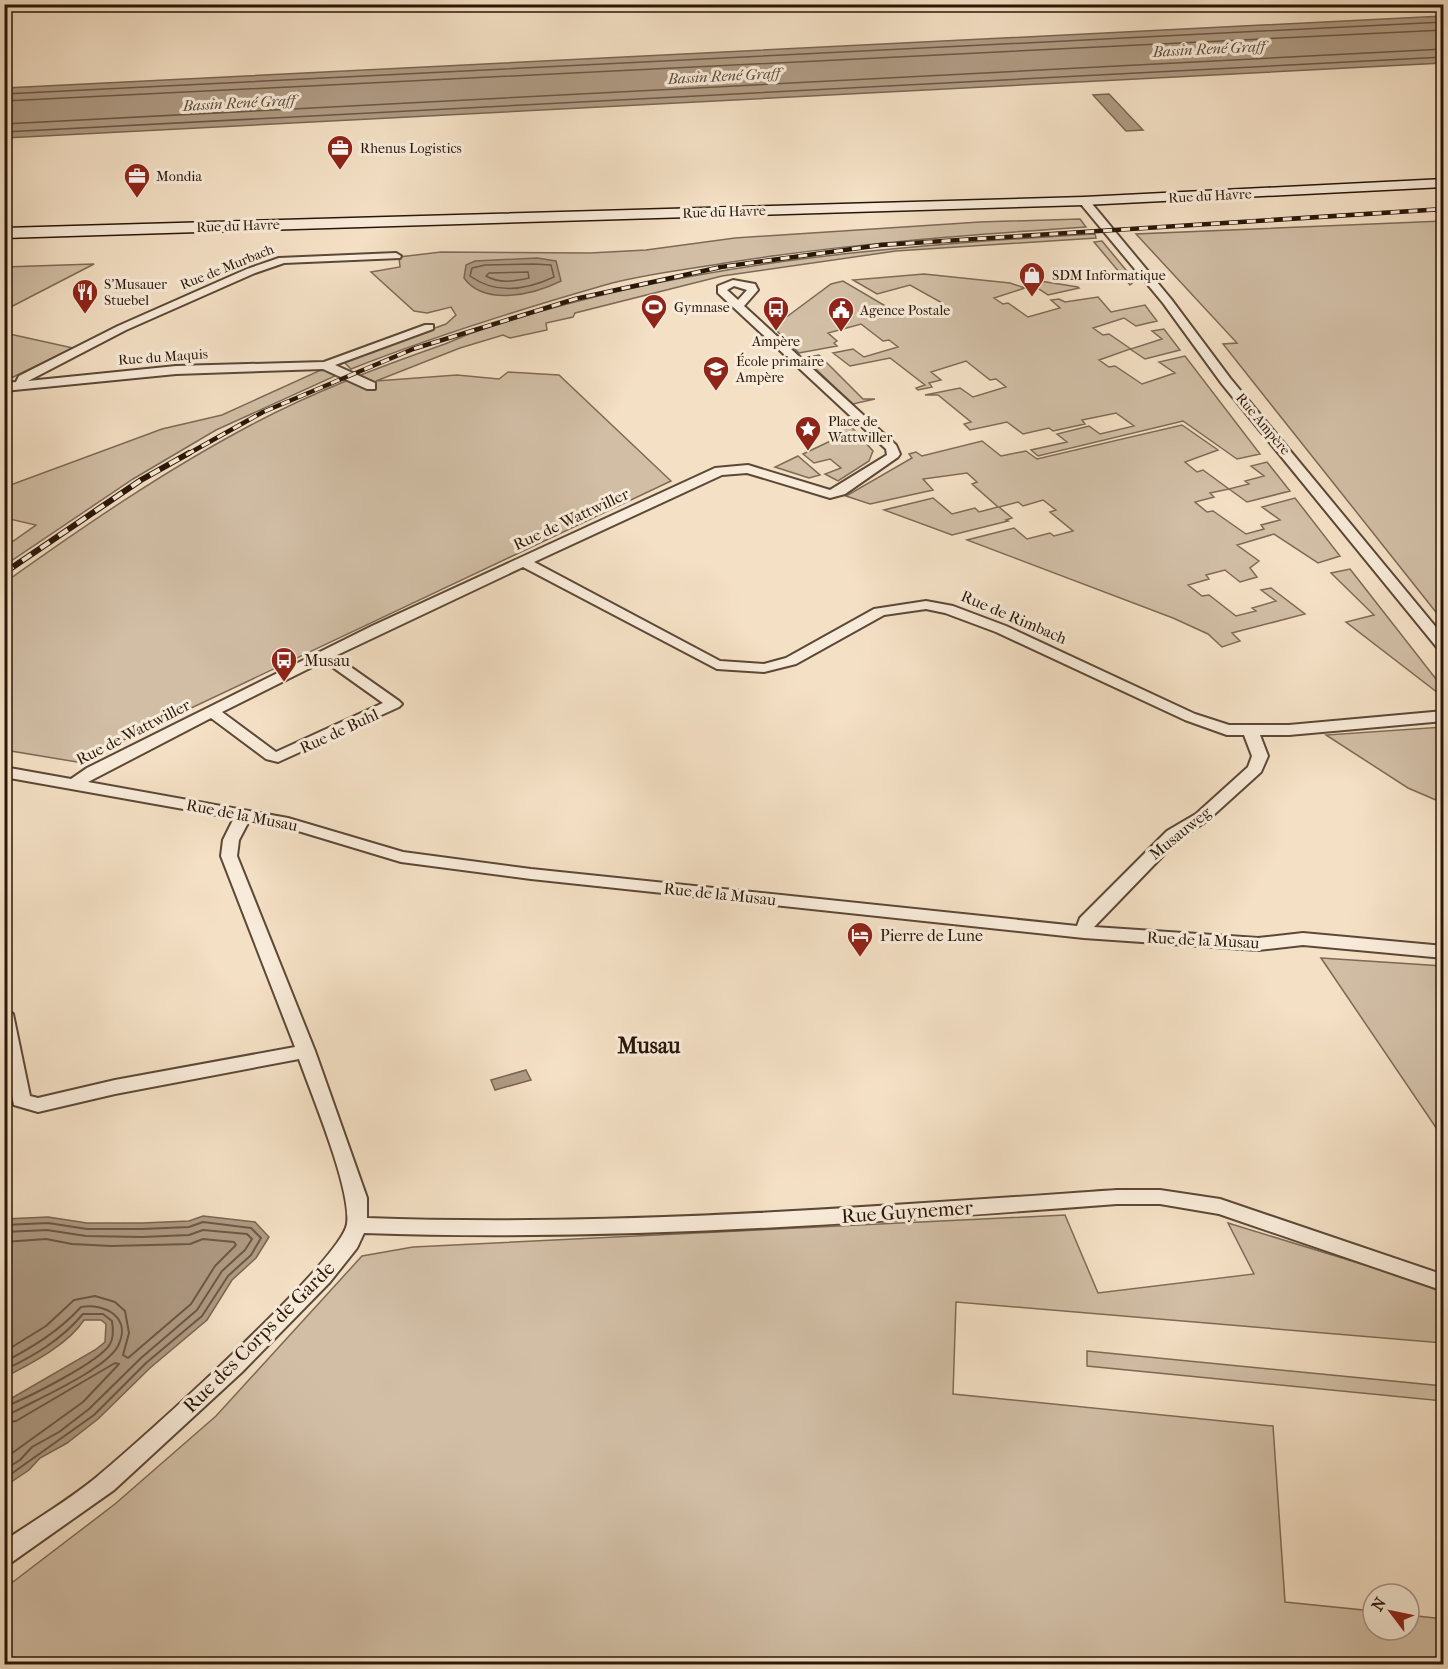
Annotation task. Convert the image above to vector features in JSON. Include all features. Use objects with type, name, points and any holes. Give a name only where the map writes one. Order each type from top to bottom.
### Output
[{"type":"main road","name":"Rue du Havre","points":[[4,233],[1084,201],[1443,183]]},
{"type":"street","name":"Rue Ampère","points":[[1084,201],[1167,301],[1227,381],[1443,647]]},
{"type":"street","name":"Rue de Murbach","points":[[20,386],[22,379],[122,328],[262,267],[284,260],[396,256]]},
{"type":"street","name":"Rue de Wattwiller","points":[[75,784],[81,777],[325,655],[720,471],[748,469],[830,494],[840,491],[894,454],[885,442],[738,306]]},
{"type":"street","name":"Rue du Maquis","points":[[4,387],[176,370],[325,365],[429,327]]},
{"type":"street","name":"Rue du Maquis","points":[[325,365],[371,386]]},
{"type":"street","name":"Rue de Rimbach","points":[[523,561],[726,668],[778,666],[879,612],[900,607],[926,605],[948,609],[1001,629],[1207,725],[1227,730],[1251,732],[1443,716]]},
{"type":"street","name":"Rue de Buhl","points":[[212,712],[272,756],[278,757],[394,704],[325,655]]},
{"type":"street","name":"Musauweg","points":[[1084,932],[1086,922],[1131,880],[1145,862],[1173,835],[1202,817],[1256,769],[1260,756],[1251,732]]},
{"type":"street","name":"Rue de la Musau","points":[[4,772],[307,828],[401,857],[542,876],[1084,932],[1258,944],[1303,939],[1443,952]]},
{"type":"street","points":[[244,816],[228,845],[229,856],[306,1051],[357,1198],[357,1225]]},
{"type":"street","points":[[4,1014],[20,1084],[21,1100],[38,1105],[115,1087],[306,1051]]},
{"type":"street","name":"Rue Guynemer","points":[[357,1225],[439,1228],[727,1223],[850,1217],[1117,1197],[1160,1197],[1220,1207],[1443,1284]]},
{"type":"street","name":"Rue des Corps de Garde","points":[[4,1555],[106,1483],[234,1366],[323,1276],[350,1242],[357,1225]]},
{"type":"shaded area","points":[[1080,219],[1086,227],[860,245],[665,272],[573,294],[413,345],[351,369],[343,361],[446,324],[456,315],[451,307],[427,313],[414,311],[371,272],[400,267],[399,257],[441,252],[590,253],[646,250],[735,238],[980,222]]},
{"type":"shaded area","points":[[1443,221],[1443,621],[1223,344],[1237,343],[1136,234]]},
{"type":"shaded area","points":[[1095,234],[1096,238],[896,251],[722,276],[575,313],[573,317],[546,323],[547,330],[510,338],[503,335],[460,348],[376,381],[457,375],[499,379],[508,372],[559,375],[671,481],[77,762],[5,750],[4,583],[156,480],[251,425],[298,402],[371,371],[474,332],[553,308],[629,289],[705,274],[861,252]]},
{"type":"shaded area","points":[[1102,241],[1135,281],[1130,285],[1094,242]]},
{"type":"shaded area","points":[[94,264],[5,310],[5,267]]},
{"type":"shaded area","points":[[924,274],[1010,283],[1025,288],[994,298],[1003,304],[1008,303],[1028,317],[1060,308],[1051,300],[1059,299],[1065,302],[1098,297],[1111,312],[1145,305],[1157,321],[1136,326],[1124,318],[1093,328],[1103,335],[1109,334],[1131,349],[1162,339],[1152,331],[1164,329],[1180,350],[1145,359],[1130,349],[1099,360],[1109,367],[1115,366],[1142,384],[1175,373],[1159,362],[1185,356],[1260,454],[1237,459],[1183,421],[1038,456],[1031,450],[1067,442],[1057,434],[1089,426],[1100,434],[1134,426],[1116,413],[1082,420],[1085,424],[1053,431],[1049,428],[1023,434],[1007,422],[970,430],[964,424],[971,422],[938,395],[925,395],[960,388],[973,397],[1006,387],[996,379],[990,380],[966,361],[931,372],[941,380],[929,383],[932,387],[918,390],[916,388],[925,385],[890,358],[850,366],[833,353],[853,349],[864,357],[898,347],[889,340],[883,341],[861,324],[828,333],[837,341],[834,343],[837,346],[799,353],[773,327],[831,284],[843,281],[887,307],[904,308],[911,313],[944,304],[910,285],[877,294],[853,280]]},
{"type":"shaded area","points":[[1025,280],[1079,288],[1048,295]]},
{"type":"shaded area","points":[[5,333],[73,348],[5,381]]},
{"type":"shaded area","points":[[819,355],[863,399],[875,399],[853,404],[804,358]]},
{"type":"shaded area","points":[[323,369],[335,376],[216,430],[133,479],[5,565],[5,547],[36,525],[5,518],[5,487],[162,429],[222,415]]},
{"type":"shaded area","points":[[840,420],[845,420],[873,451],[869,461],[838,481],[825,474],[841,468],[830,459],[814,463],[803,454],[839,437],[830,429]]},
{"type":"shaded area","points":[[1182,425],[1218,450],[1185,462],[1197,472],[1203,470],[1229,489],[1210,493],[1214,497],[1195,502],[1207,512],[1213,511],[1246,534],[1264,529],[1261,525],[1280,520],[1262,507],[1295,498],[1340,556],[1318,563],[1274,534],[1237,545],[1259,561],[1250,568],[1257,577],[1240,582],[1225,570],[1206,575],[1209,579],[1188,585],[1202,596],[1209,595],[1236,616],[1256,611],[1252,608],[1276,601],[1261,590],[1271,588],[1305,614],[1232,633],[1240,641],[1222,647],[1208,634],[1173,618],[967,540],[1014,528],[1027,539],[1050,533],[1054,536],[1073,531],[1050,512],[1056,510],[1043,500],[1023,506],[1018,502],[999,507],[1012,518],[952,535],[884,510],[933,498],[952,514],[975,508],[979,512],[998,507],[972,484],[977,482],[967,473],[923,479],[933,490],[870,504],[846,496],[912,458],[909,454],[916,452],[922,456],[982,441],[1001,456],[1026,451],[1037,459]]},
{"type":"shaded area","points":[[798,456],[820,475],[809,478],[775,467]]},
{"type":"shaded area","points":[[1267,462],[1290,491],[1247,502],[1229,489],[1249,484],[1245,481],[1264,476],[1251,466]]},
{"type":"shaded area","points":[[1350,569],[1443,688],[1443,692],[1438,693],[1346,622],[1374,615],[1331,573]]},
{"type":"shaded area","points":[[1443,727],[1443,803],[1408,788],[1326,735]]},
{"type":"shaded area","points":[[1321,958],[1443,966],[1443,1138]]},
{"type":"shaded area","points":[[1065,1215],[1098,1293],[1254,1274],[1228,1223],[1443,1289],[1443,1343],[956,1302],[953,1394],[1273,1426],[1285,1602],[1361,1610],[1361,1642],[1421,1642],[1421,1616],[1443,1619],[1443,1664],[5,1664],[5,1588],[115,1504],[216,1416],[362,1256],[413,1247]]},
{"type":"shaded area","points":[[1087,1351],[1443,1386],[1443,1401],[1087,1366]]},
{"type":"water","name":"Bassin René Graff","points":[[1443,16],[1443,63],[5,138],[5,88]]},
{"type":"water","points":[[1109,94],[1143,130],[1126,131],[1093,95]]},
{"type":"water","points":[[537,258],[556,261],[561,281],[538,290],[497,295],[484,293],[464,278],[466,265],[475,261]]},
{"type":"water","points":[[526,1070],[531,1080],[495,1090],[491,1080]]},
{"type":"water","points":[[203,1216],[255,1222],[269,1237],[256,1258],[232,1280],[207,1320],[150,1368],[98,1419],[67,1443],[40,1458],[29,1470],[5,1486],[5,1402],[95,1350],[105,1342],[106,1324],[101,1320],[84,1320],[59,1346],[5,1377],[5,1219],[48,1217],[87,1223],[142,1223],[189,1221]]},
{"type":"railway","points":[[186,455],[263,412],[413,349],[575,299],[721,267],[881,245],[1444,209]]},
{"type":"railway","points":[[4,573],[141,480],[189,453]]},
{"type":"place","name":"Rhenus Logistics","points":[[340,171]]},
{"type":"place","name":"Mondia","points":[[137,199]]},
{"type":"place","name":"SDM Informatique","points":[[1032,298]]},
{"type":"place","name":"S'Musauer Stuebel","points":[[85,315]]},
{"type":"place","name":"Gymnase","points":[[654,330]]},
{"type":"place","name":"Ampère","points":[[776,332]]},
{"type":"place","name":"Agence Postale","points":[[841,333]]},
{"type":"place","name":"École primaire Ampère","points":[[716,392]]},
{"type":"place","name":"Place de Wattwiller","points":[[808,452]]},
{"type":"place","name":"Musau","points":[[284,683]]},
{"type":"place","name":"Pierre de Lune","points":[[860,958]]},
{"type":"district","name":"Musau","points":[[649,1046]]}]
